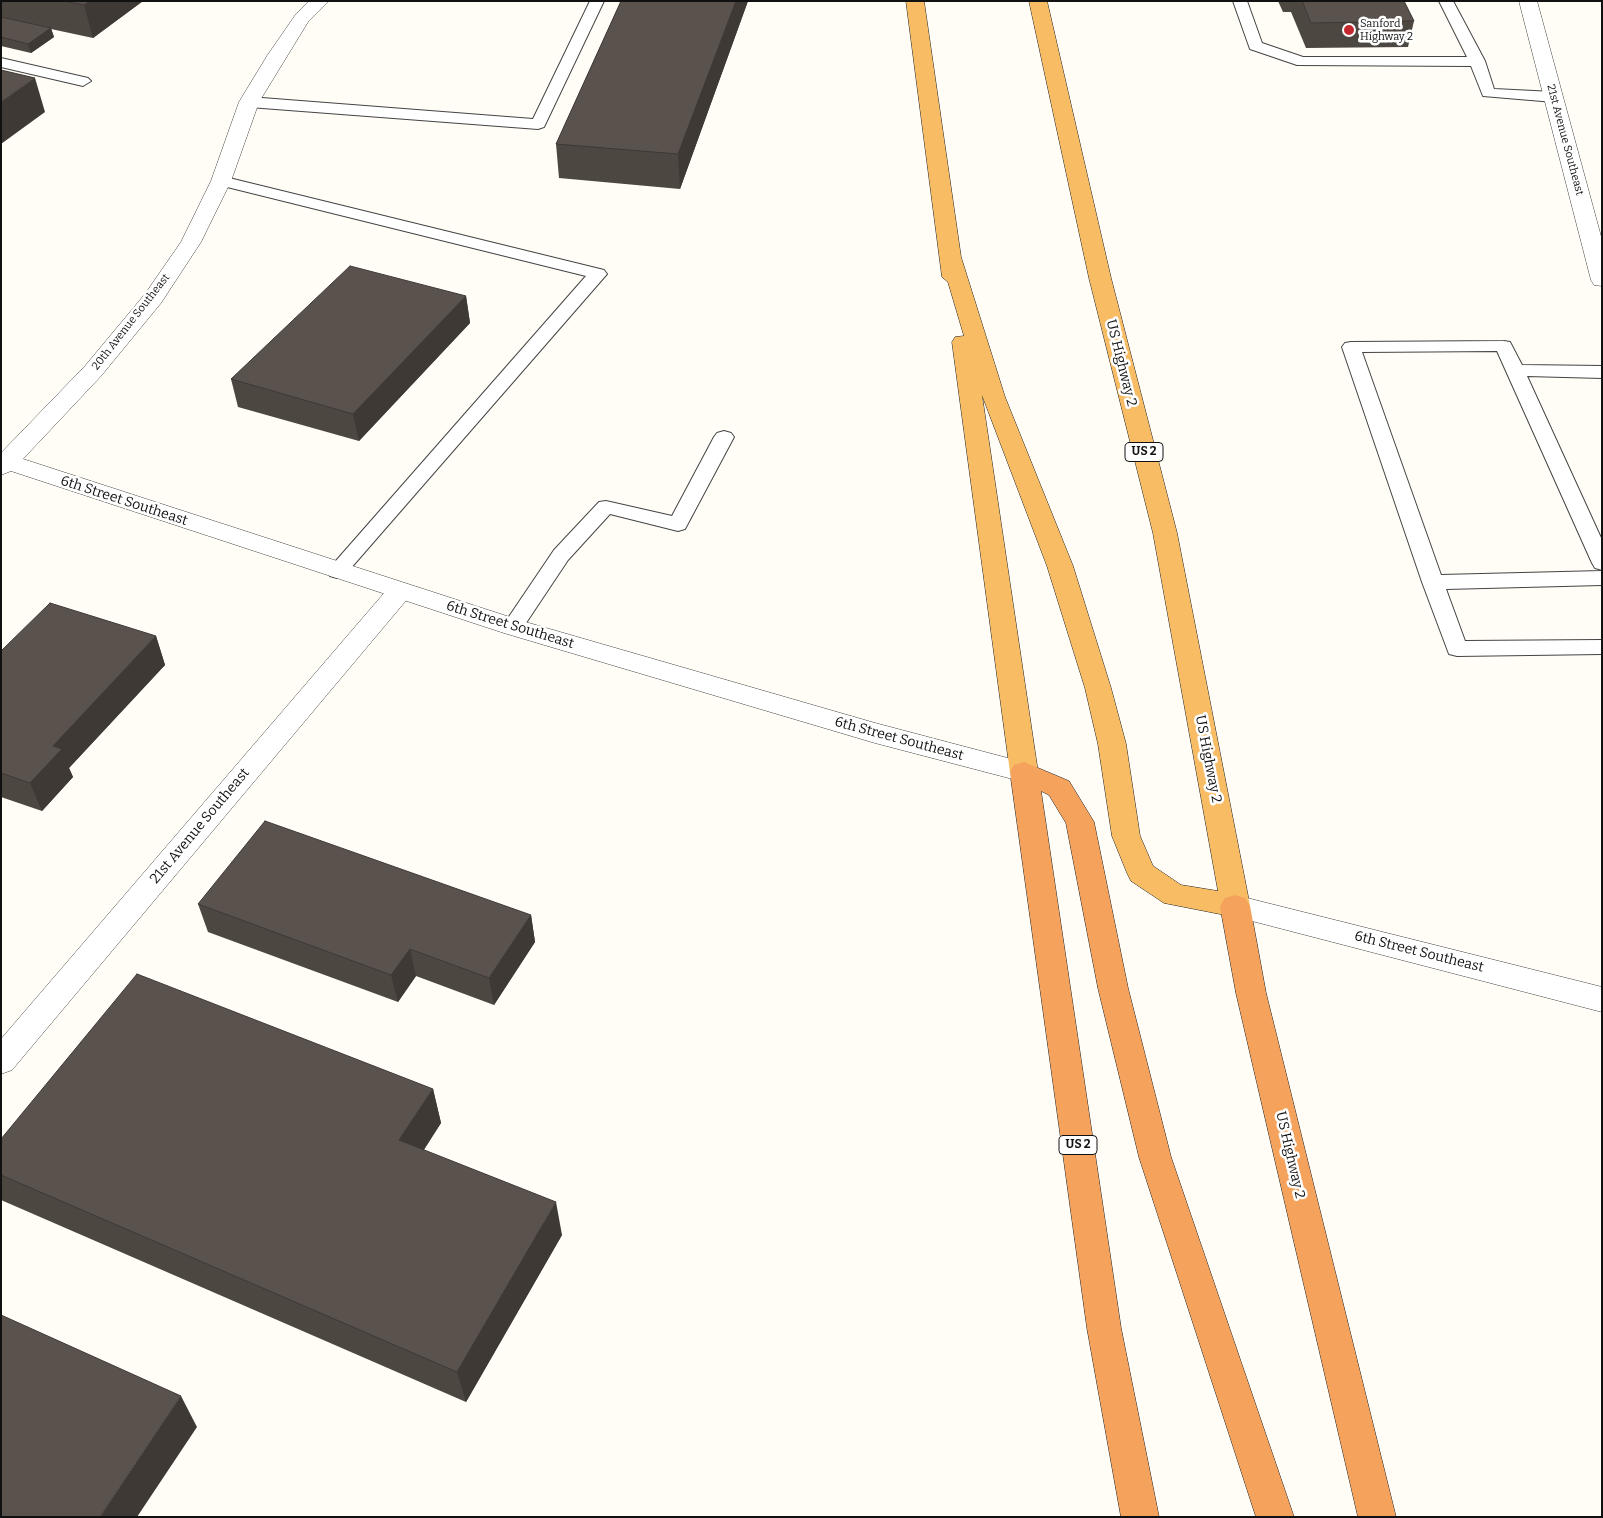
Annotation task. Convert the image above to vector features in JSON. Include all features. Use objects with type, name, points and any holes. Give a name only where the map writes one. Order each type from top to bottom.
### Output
[{"type":"highway","name":"US 2","points":[[915,1],[1104,1328],[1140,1517]]},
{"type":"highway","name":"US Highway 2","points":[[1038,1],[1100,278],[1165,533],[1251,993],[1377,1517]]},
{"type":"highway","points":[[951,258],[994,397],[1060,566],[1092,669],[1112,744],[1126,836],[1141,873],[1174,895],[1235,906]]},
{"type":"highway","points":[[1024,772],[1059,788],[1080,822],[1113,988],[1155,1157],[1233,1396],[1275,1517]]},
{"type":"street","name":"20th Avenue Southeast","points":[[3,463],[93,371],[153,298],[191,242],[222,181],[249,102],[276,56],[302,18],[320,1]]},
{"type":"street","name":"21st Avenue Southeast","points":[[1528,1],[1602,280]]},
{"type":"street","name":"6th Street Southeast","points":[[3,463],[400,592],[512,626],[876,733],[1024,772]]},
{"type":"street","name":"21st Avenue Southeast","points":[[1,1061],[400,592]]},
{"type":"street","name":"6th Street Southeast","points":[[1235,906],[1602,1000]]},
{"type":"lane","points":[[249,102],[538,124],[597,1]]},
{"type":"lane","points":[[1240,1],[1255,46],[1302,62],[1477,61]]},
{"type":"lane","points":[[1446,1],[1477,61],[1488,93],[1554,97]]},
{"type":"lane","points":[[1,62],[83,81]]},
{"type":"lane","points":[[222,181],[598,274],[337,571]]},
{"type":"lane","points":[[1432,582],[1601,564],[1504,346],[1351,347],[1432,582],[1457,649],[1602,647]]},
{"type":"lane","points":[[1515,370],[1602,372]]},
{"type":"lane","points":[[512,626],[560,555],[606,507],[678,524],[724,437]]},
{"type":"building","points":[[64,1],[90,1],[84,5]]},
{"type":"building","points":[[621,1],[736,1],[678,154],[556,144]]},
{"type":"building","points":[[1302,1],[1404,1],[1414,21],[1311,23]]},
{"type":"building","points":[[1,17],[51,28],[28,44],[1,37]]},
{"type":"building","points":[[1,70],[35,78],[1,102]]},
{"type":"building","points":[[350,266],[466,296],[353,414],[231,379]]},
{"type":"building","points":[[50,603],[156,636],[53,746],[62,749],[30,783],[1,773],[1,651]]},
{"type":"building","points":[[265,821],[531,915],[489,978],[410,949],[391,975],[198,904]]},
{"type":"building","points":[[137,974],[433,1089],[399,1140],[556,1202],[457,1372],[1,1175],[1,1139]]},
{"type":"building","points":[[1,1315],[181,1396],[100,1517],[1,1517]]},
{"type":"place","name":"Sanford Highway 2","points":[[1349,30]]}]
